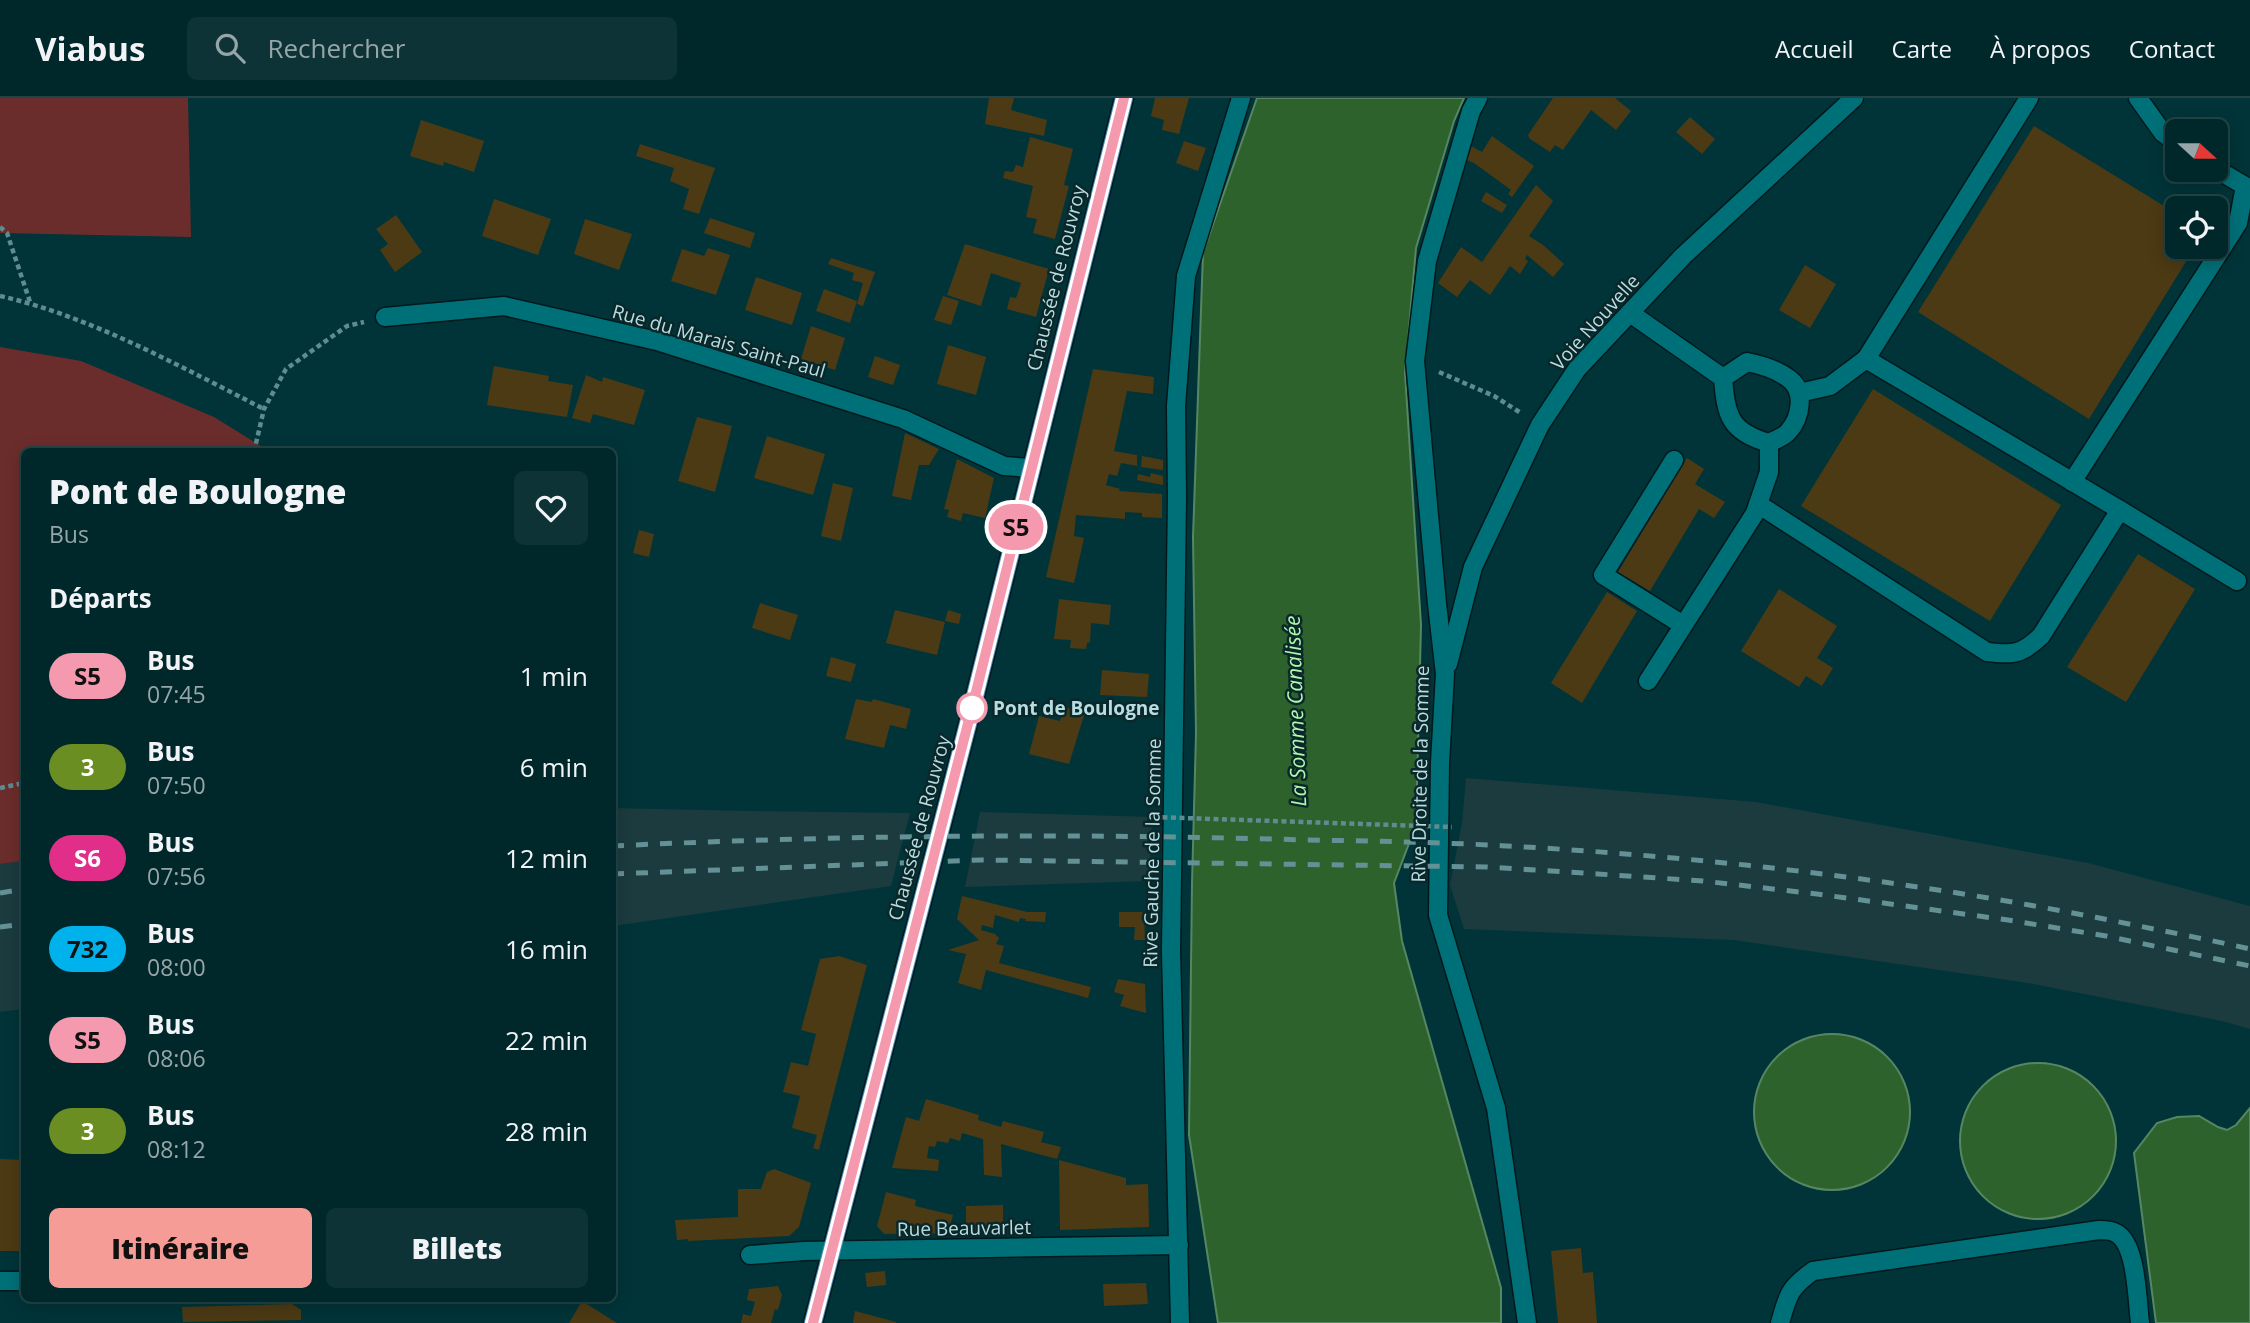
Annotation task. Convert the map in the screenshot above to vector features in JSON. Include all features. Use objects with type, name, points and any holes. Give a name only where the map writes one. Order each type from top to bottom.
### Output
[{"type":"main road","name":"Chaussée de Rouvroy","points":[[813,1323],[971,712],[1124,98]]},
{"type":"street","name":"Rive Gauche de la Somme","points":[[1180,1323],[1171,951],[1176,406],[1186,276],[1241,98]]},
{"type":"street","name":"Rive Droite de la Somme","points":[[1478,98],[1467,124],[1427,261],[1415,361],[1445,674],[1440,763],[1438,915],[1496,1108],[1527,1323]]},
{"type":"street","name":"Voie Nouvelle","points":[[1445,674],[1473,567],[1540,425],[1577,369],[1683,256],[1854,98]]},
{"type":"street","points":[[1799,393],[1830,386],[1866,359],[2029,98]]},
{"type":"street","points":[[2138,98],[2165,134]]},
{"type":"street","points":[[2072,482],[2238,222],[2247,186],[2228,176]]},
{"type":"street","name":"Rue du Marais Saint-Paul","points":[[385,317],[504,306],[657,341],[904,419],[1004,466],[1030,468]]},
{"type":"street","points":[[1630,313],[1723,378]]},
{"type":"street","points":[[1866,359],[2237,581]]},
{"type":"street","points":[[1747,362],[1765,366],[1791,379],[1799,393],[1800,414],[1787,433],[1769,443],[1750,438],[1733,425],[1725,405],[1723,378],[1747,362]]},
{"type":"street","points":[[1647,681],[1755,513],[1769,472],[1769,443]]},
{"type":"street","points":[[1674,460],[1603,575],[1683,625]]},
{"type":"street","points":[[1758,504],[1987,652],[2010,655],[2028,649],[2041,636],[2120,510]]},
{"type":"street","points":[[1780,1323],[1788,1295],[1798,1282],[1813,1271],[2099,1230],[2115,1231],[2126,1241],[2131,1252],[2140,1323]]},
{"type":"street","name":"Rue Beauvarlet","points":[[750,1255],[831,1251],[1179,1245]]},
{"type":"street","points":[[0,1281],[21,1281]]},
{"type":"path","points":[[0,226],[7,233],[30,303]]},
{"type":"path","points":[[0,296],[30,303],[140,347],[264,409]]},
{"type":"path","points":[[255,448],[264,409],[286,369],[347,327],[385,317]]},
{"type":"path","points":[[1415,361],[1494,396],[1540,425]]},
{"type":"path","points":[[0,788],[21,784]]},
{"type":"path","points":[[1153,817],[1452,827]]},
{"type":"shaded area","points":[[0,98],[188,98],[191,237],[0,233]]},
{"type":"shaded area","points":[[0,347],[81,361],[214,417],[264,448],[21,448],[21,861],[0,864]]},
{"type":"shaded area","points":[[1466,778],[1756,802],[2088,863],[2250,906],[2250,1029],[2222,1021],[2028,983],[1734,940],[1464,929],[1450,885],[1462,823]]},
{"type":"shaded area","points":[[616,808],[910,813],[891,886],[616,926]]},
{"type":"shaded area","points":[[980,812],[1152,817],[1149,881],[965,887]]},
{"type":"shaded area","points":[[21,861],[21,1009],[0,1012],[0,864]]},
{"type":"water","name":"La Somme Canalisée","points":[[1257,98],[1464,98],[1454,121],[1416,248],[1405,373],[1421,625],[1416,825],[1394,883],[1402,941],[1501,1288],[1501,1323],[1218,1323],[1189,1135],[1196,734],[1193,537],[1203,253]]},
{"type":"water","points":[[1832,1034],[1862,1040],[1887,1057],[1904,1082],[1910,1112],[1904,1142],[1887,1167],[1862,1184],[1832,1190],[1802,1184],[1777,1167],[1760,1142],[1754,1112],[1760,1082],[1777,1057],[1802,1040]]},
{"type":"water","points":[[2038,1063],[2068,1069],[2093,1086],[2110,1111],[2116,1141],[2110,1171],[2093,1196],[2068,1213],[2038,1219],[2008,1213],[1983,1196],[1966,1171],[1960,1141],[1966,1111],[1983,1086],[2008,1069]]},
{"type":"water","points":[[2250,1108],[2250,1323],[2156,1323],[2134,1153],[2157,1123],[2177,1117],[2199,1116],[2227,1130],[2236,1125]]},
{"type":"building","points":[[989,98],[1014,98],[1011,110],[1047,120],[1044,136],[985,124]]},
{"type":"building","points":[[1155,98],[1189,98],[1179,134],[1162,130],[1164,120],[1151,116]]},
{"type":"building","points":[[1553,98],[1615,98],[1631,111],[1616,130],[1591,110],[1563,150],[1555,145],[1550,152],[1528,135]]},
{"type":"building","points":[[1690,117],[1715,139],[1702,154],[1676,132]]},
{"type":"building","points":[[421,120],[484,141],[474,172],[444,162],[443,166],[410,156]]},
{"type":"building","points":[[2034,126],[2165,207],[2165,259],[2188,259],[2089,419],[1918,312]]},
{"type":"building","points":[[1492,136],[1534,166],[1512,197],[1508,194],[1511,190],[1465,159],[1469,145],[1482,152]]},
{"type":"building","points":[[1030,137],[1073,149],[1064,185],[1069,186],[1055,239],[1033,233],[1037,219],[1026,217],[1033,186],[1003,178],[1005,171],[1013,172],[1016,165],[1023,167]]},
{"type":"building","points":[[1184,141],[1206,148],[1198,171],[1176,163]]},
{"type":"building","points":[[640,144],[715,168],[699,214],[683,209],[689,189],[670,181],[674,168],[636,156]]},
{"type":"building","points":[[1536,185],[1553,201],[1529,236],[1564,264],[1553,277],[1527,255],[1525,259],[1528,261],[1520,274],[1510,266],[1490,295],[1470,280],[1457,297],[1438,283],[1461,247],[1482,262]]},
{"type":"building","points":[[1486,192],[1507,205],[1502,213],[1481,201]]},
{"type":"building","points":[[494,199],[551,219],[538,255],[482,236]]},
{"type":"building","points":[[396,215],[422,252],[395,272],[380,250],[388,244],[376,229]]},
{"type":"building","points":[[710,218],[755,233],[750,248],[704,233]]},
{"type":"building","points":[[585,219],[632,234],[619,270],[574,254]]},
{"type":"building","points":[[965,244],[1049,269],[1036,317],[1007,309],[1010,297],[1016,298],[1021,283],[991,273],[981,306],[947,295]]},
{"type":"building","points":[[708,248],[730,255],[716,295],[671,281],[682,249],[704,256]]},
{"type":"building","points":[[831,258],[875,272],[863,306],[857,304],[863,283],[852,280],[854,273],[828,264]]},
{"type":"building","points":[[1805,265],[1836,284],[1810,328],[1779,310]]},
{"type":"building","points":[[756,277],[802,293],[792,325],[745,310]]},
{"type":"building","points":[[824,289],[857,301],[850,323],[816,311]]},
{"type":"building","points":[[943,296],[959,301],[951,325],[934,320]]},
{"type":"building","points":[[811,326],[845,338],[835,370],[801,359]]},
{"type":"building","points":[[948,345],[986,357],[976,395],[937,384]]},
{"type":"building","points":[[875,356],[900,365],[893,385],[868,377]]},
{"type":"building","points":[[494,366],[549,376],[548,381],[573,385],[567,417],[487,405]]},
{"type":"building","points":[[1093,369],[1154,377],[1153,394],[1127,391],[1114,451],[1137,455],[1137,466],[1121,463],[1117,476],[1109,474],[1106,485],[1120,489],[1119,491],[1162,494],[1162,518],[1142,517],[1142,513],[1125,512],[1125,519],[1076,515],[1074,536],[1084,538],[1074,583],[1046,577]]},
{"type":"building","points":[[586,375],[602,382],[603,377],[645,390],[634,425],[593,414],[590,423],[572,418]]},
{"type":"building","points":[[1873,389],[2061,505],[1990,621],[1801,506]]},
{"type":"building","points":[[697,417],[732,426],[715,492],[678,481]]},
{"type":"building","points":[[905,433],[939,449],[929,465],[919,465],[911,500],[892,496]]},
{"type":"building","points":[[767,436],[825,454],[813,495],[754,478]]},
{"type":"building","points":[[1142,456],[1163,460],[1163,470],[1141,467]]},
{"type":"building","points":[[1687,458],[1704,469],[1695,484],[1725,502],[1714,518],[1699,509],[1650,591],[1618,572]]},
{"type":"building","points":[[957,459],[994,478],[985,518],[963,513],[961,521],[947,517],[949,510],[944,509]]},
{"type":"building","points":[[1151,473],[1163,476],[1163,485],[1137,480],[1138,474],[1150,477]]},
{"type":"building","points":[[833,483],[853,488],[841,541],[821,536]]},
{"type":"building","points":[[639,530],[654,534],[649,557],[633,553]]},
{"type":"building","points":[[2138,554],[2195,589],[2126,702],[2067,667]]},
{"type":"building","points":[[1779,589],[1837,626],[1817,658],[1833,668],[1822,686],[1806,676],[1799,687],[1741,651]]},
{"type":"building","points":[[1607,592],[1637,611],[1582,703],[1551,683]]},
{"type":"building","points":[[1059,599],[1111,605],[1109,625],[1091,623],[1090,642],[1087,643],[1086,649],[1070,648],[1071,640],[1054,639]]},
{"type":"building","points":[[760,603],[798,615],[790,640],[752,628]]},
{"type":"building","points":[[895,610],[945,622],[937,655],[886,643]]},
{"type":"building","points":[[948,610],[961,614],[959,624],[945,621]]},
{"type":"building","points":[[831,657],[856,664],[851,682],[826,676]]},
{"type":"building","points":[[1102,670],[1149,674],[1147,697],[1100,695]]},
{"type":"building","points":[[856,699],[872,702],[873,699],[911,709],[906,729],[890,725],[884,748],[845,739]]},
{"type":"building","points":[[1064,707],[1085,712],[1069,764],[1029,754],[1039,716],[1060,721]]},
{"type":"building","points":[[962,896],[1027,912],[1046,912],[1045,922],[1025,921],[1026,919],[1020,918],[1019,922],[995,915],[993,928],[982,925],[981,930],[995,934],[999,938],[996,944],[1004,946],[999,963],[1091,987],[1088,998],[986,970],[981,990],[958,983],[966,954],[948,950],[979,940],[957,919]]},
{"type":"building","points":[[1119,912],[1144,912],[1145,940],[1134,940],[1135,927],[1119,927]]},
{"type":"building","points":[[839,956],[867,965],[819,1150],[813,1148],[817,1135],[792,1128],[800,1096],[783,1092],[791,1062],[808,1066],[816,1034],[801,1030],[820,959]]},
{"type":"building","points":[[1118,979],[1145,984],[1146,1013],[1120,1006],[1124,995],[1114,992]]},
{"type":"building","points":[[926,1099],[979,1115],[978,1120],[1001,1127],[1003,1121],[1044,1132],[1041,1142],[1061,1147],[1057,1159],[1001,1144],[1002,1177],[984,1175],[983,1139],[962,1133],[960,1141],[950,1138],[948,1143],[937,1141],[935,1147],[929,1146],[927,1158],[939,1160],[938,1171],[892,1168],[906,1117],[919,1121]]},
{"type":"building","points":[[0,1159],[21,1160],[21,1251],[0,1251]]},
{"type":"building","points":[[1059,1160],[1126,1178],[1126,1185],[1148,1184],[1149,1227],[1060,1230]]},
{"type":"building","points":[[774,1169],[811,1183],[799,1227],[789,1236],[677,1240],[675,1220],[738,1217],[738,1189],[761,1189],[767,1172]]},
{"type":"building","points":[[886,1192],[916,1200],[915,1206],[953,1215],[948,1233],[884,1234],[877,1226]]},
{"type":"building","points":[[1003,1205],[1003,1232],[966,1233],[966,1206]]},
{"type":"building","points":[[1581,1248],[1583,1273],[1593,1272],[1597,1323],[1558,1323],[1551,1251]]},
{"type":"building","points":[[885,1271],[886,1285],[867,1287],[865,1273]]},
{"type":"building","points":[[1146,1283],[1148,1304],[1104,1306],[1103,1284]]},
{"type":"building","points":[[778,1286],[782,1295],[771,1323],[741,1323],[743,1314],[751,1316],[755,1302],[747,1300],[749,1289]]},
{"type":"building","points":[[584,1302],[617,1323],[569,1323]]},
{"type":"building","points":[[292,1304],[301,1310],[301,1320],[183,1322],[182,1307]]},
{"type":"building","points":[[855,1311],[896,1322],[896,1323],[853,1323]]},
{"type":"railway","points":[[616,846],[873,837],[1046,836],[1398,842],[1570,850],[1730,863],[1890,883],[2050,909],[2250,949]]},
{"type":"railway","points":[[616,874],[981,860],[1486,867],[1703,881],[1817,894],[2106,936],[2250,966]]},
{"type":"railway","points":[[0,893],[21,890]]},
{"type":"railway","points":[[0,927],[21,924]]},
{"type":"bus line","name":"S5","points":[[813,1323],[971,712],[1124,98]]},
{"type":"place","name":"Pont de Boulogne","points":[[972,708]]}]
